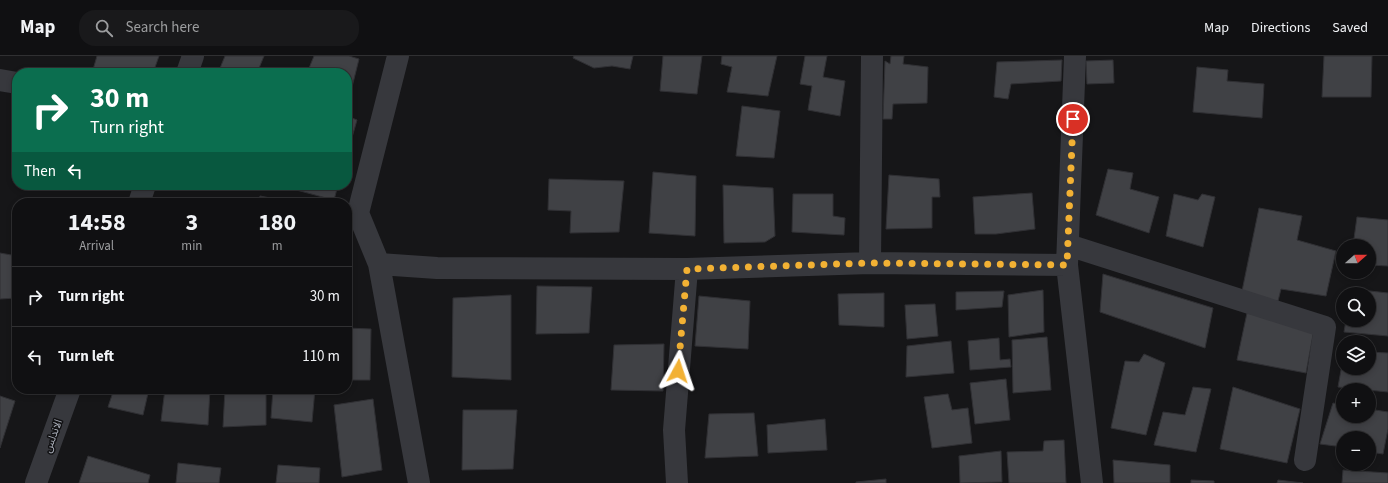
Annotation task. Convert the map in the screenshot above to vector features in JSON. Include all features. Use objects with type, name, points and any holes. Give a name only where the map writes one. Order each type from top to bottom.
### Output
[{"type":"street","points":[[189,68],[193,56]]},
{"type":"street","points":[[398,56],[358,213],[379,264],[419,483]]},
{"type":"street","points":[[870,263],[872,56]]},
{"type":"street","points":[[1075,56],[1067,255],[1092,483]]},
{"type":"street","points":[[0,80],[12,82]]},
{"type":"street","points":[[379,264],[437,268],[687,269],[1067,255],[1325,327],[1305,460]]},
{"type":"street","points":[[677,483],[674,430],[687,269]]},
{"type":"street","name":"الاندلس","points":[[36,483],[68,394]]},
{"type":"building","points":[[97,56],[159,56],[155,68],[93,68]]},
{"type":"building","points":[[225,56],[264,56],[259,68],[220,68]]},
{"type":"building","points":[[314,56],[349,56],[359,59],[352,87],[352,68],[309,68]]},
{"type":"building","points":[[574,56],[633,56],[630,69],[612,66],[594,68],[573,58]]},
{"type":"building","points":[[663,56],[702,56],[697,94],[660,91]]},
{"type":"building","points":[[722,56],[777,56],[768,96],[727,92],[732,67],[721,64]]},
{"type":"building","points":[[805,56],[827,56],[823,77],[845,81],[840,116],[808,110],[812,86],[800,84]]},
{"type":"building","points":[[891,56],[904,56],[903,64],[928,67],[927,103],[893,104],[892,119],[883,119],[885,61],[890,64]]},
{"type":"building","points":[[1324,56],[1372,56],[1371,97],[1322,97]]},
{"type":"building","points":[[1062,60],[1061,81],[1011,84],[1008,99],[994,97],[997,62]]},
{"type":"building","points":[[1113,60],[1114,83],[1087,84],[1086,61]]},
{"type":"building","points":[[1197,67],[1228,70],[1227,81],[1264,84],[1262,118],[1193,112]]},
{"type":"building","points":[[742,106],[780,111],[774,158],[736,156]]},
{"type":"building","points":[[352,118],[357,120],[352,138]]},
{"type":"building","points":[[1108,169],[1133,173],[1130,189],[1159,197],[1149,233],[1096,215]]},
{"type":"building","points":[[653,172],[696,176],[695,236],[649,233]]},
{"type":"building","points":[[889,175],[939,179],[940,197],[932,197],[932,228],[886,229]]},
{"type":"building","points":[[549,179],[624,181],[619,232],[570,233],[571,211],[548,210]]},
{"type":"building","points":[[723,185],[773,188],[775,236],[765,242],[724,243]]},
{"type":"building","points":[[296,190],[337,190],[335,198],[326,198]]},
{"type":"building","points":[[1032,193],[1035,229],[996,234],[975,234],[973,197]]},
{"type":"building","points":[[793,194],[833,194],[833,216],[845,218],[844,235],[792,232]]},
{"type":"building","points":[[1174,194],[1198,200],[1202,194],[1215,197],[1203,247],[1166,236]]},
{"type":"building","points":[[260,196],[270,198],[259,198]]},
{"type":"building","points":[[1259,208],[1302,216],[1297,240],[1336,251],[1326,296],[1281,289],[1278,301],[1241,296]]},
{"type":"building","points":[[1357,217],[1388,220],[1388,266],[1376,265],[1376,239],[1354,239]]},
{"type":"building","points":[[0,253],[12,255],[12,298],[0,299]]},
{"type":"building","points":[[1103,274],[1213,308],[1205,348],[1100,312]]},
{"type":"building","points":[[537,286],[592,287],[589,333],[536,334]]},
{"type":"building","points":[[1043,290],[1044,332],[1009,337],[1008,295]]},
{"type":"building","points":[[1004,291],[1002,307],[956,310],[956,292]]},
{"type":"building","points":[[1376,292],[1388,293],[1388,336],[1344,332],[1345,327],[1376,327]]},
{"type":"building","points":[[884,293],[884,327],[839,325],[838,294]]},
{"type":"building","points":[[511,295],[511,380],[452,377],[453,298]]},
{"type":"building","points":[[699,296],[750,301],[748,349],[695,346]]},
{"type":"building","points":[[935,304],[938,336],[907,339],[905,305]]},
{"type":"building","points":[[1247,313],[1314,329],[1306,373],[1237,360]]},
{"type":"building","points":[[352,328],[371,329],[370,380],[352,380]]},
{"type":"building","points":[[1047,337],[1051,390],[1013,393],[1012,340]]},
{"type":"building","points":[[999,338],[1000,360],[1010,359],[1011,367],[970,370],[968,341]]},
{"type":"building","points":[[951,341],[954,373],[906,377],[907,346]]},
{"type":"building","points":[[664,344],[663,391],[611,390],[614,345]]},
{"type":"building","points":[[1376,352],[1388,353],[1388,392],[1376,391],[1376,383],[1339,383],[1340,375],[1376,375]]},
{"type":"building","points":[[1144,354],[1165,363],[1146,435],[1111,428],[1125,361],[1139,362]]},
{"type":"building","points":[[1006,379],[1010,420],[975,424],[970,383]]},
{"type":"building","points":[[1193,387],[1211,389],[1196,452],[1154,445],[1163,412],[1185,415]]},
{"type":"building","points":[[1233,387],[1300,409],[1287,463],[1220,449]]},
{"type":"building","points":[[112,394],[148,394],[143,415],[108,407]]},
{"type":"building","points":[[164,394],[210,394],[208,425],[161,421]]},
{"type":"building","points":[[225,394],[266,394],[266,425],[223,427]]},
{"type":"building","points":[[273,394],[315,394],[312,422],[271,418]]},
{"type":"building","points":[[948,394],[952,410],[968,408],[972,443],[932,448],[924,397]]},
{"type":"building","points":[[0,396],[15,401],[0,448]]},
{"type":"building","points":[[373,399],[382,470],[342,477],[334,405]]},
{"type":"building","points":[[1333,403],[1336,404],[1336,423],[1376,423],[1376,410],[1388,412],[1388,429],[1383,454],[1376,453],[1376,431],[1336,431],[1336,446],[1320,444]]},
{"type":"building","points":[[463,410],[517,410],[513,469],[462,470]]},
{"type":"building","points":[[754,413],[758,456],[705,458],[709,414]]},
{"type":"building","points":[[825,419],[827,450],[768,453],[767,425]]},
{"type":"building","points":[[1064,440],[1066,483],[1009,483],[1007,452],[1043,451],[1044,441]]},
{"type":"building","points":[[1001,451],[1002,482],[960,483],[959,456]]},
{"type":"building","points":[[88,456],[150,475],[148,483],[79,483]]},
{"type":"building","points":[[1113,460],[1170,465],[1170,483],[1114,483]]},
{"type":"building","points":[[178,463],[221,468],[219,483],[176,483]]},
{"type":"building","points":[[278,465],[320,468],[319,483],[276,483]]},
{"type":"building","points":[[1343,471],[1388,473],[1388,483],[1342,483]]},
{"type":"building","points":[[886,479],[886,483],[856,483],[856,482]]},
{"type":"building","points":[[1191,480],[1214,481],[1214,483],[1191,483]]},
{"type":"building","points":[[1278,480],[1303,483],[1277,483]]},
{"type":"route","points":[[678,371],[687,269],[870,263],[1067,265],[1073,119]]}]
